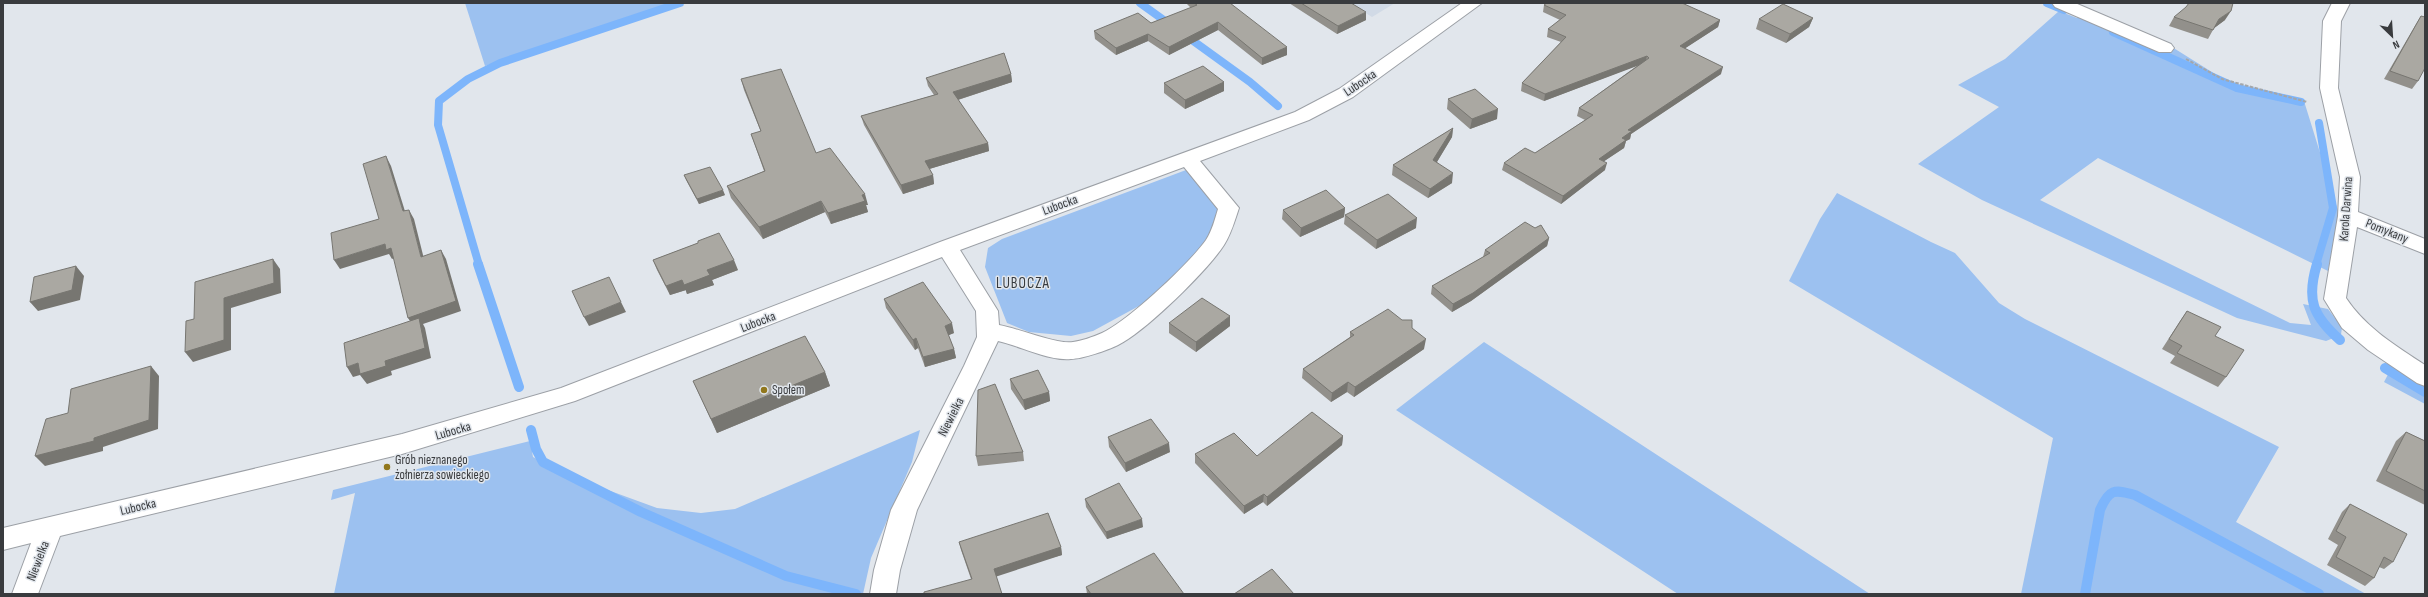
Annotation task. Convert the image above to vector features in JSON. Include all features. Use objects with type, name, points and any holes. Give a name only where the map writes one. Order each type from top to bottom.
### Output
[{"type":"street","name":"Lubocka","points":[[3,539],[402,444],[502,416],[606,382],[947,247],[1278,125],[1324,105],[1373,75],[1473,3]]},
{"type":"street","points":[[2061,3],[2165,48]]},
{"type":"street","name":"Karola Darwina","points":[[2342,3],[2332,21],[2329,88],[2350,177],[2348,216],[2335,299],[2350,322],[2376,344],[2425,377]]},
{"type":"street","points":[[988,331],[1019,337],[1056,350],[1072,351],[1110,339],[1138,319],[1196,266],[1216,241],[1224,224],[1229,208],[1187,158]]},
{"type":"street","name":"Pomykany","points":[[2348,216],[2425,247]]},
{"type":"street","name":"Niewielka","points":[[884,587],[904,510],[976,366],[988,337],[987,311],[947,247]]},
{"type":"street","name":"Niewielka","points":[[25,594],[50,528]]},
{"type":"path","points":[[2206,70],[2222,79],[2301,99],[2314,105]]},
{"type":"shaded area","points":[[465,3],[672,3],[485,66]]},
{"type":"shaded area","points":[[1350,3],[1395,3],[1372,17]]},
{"type":"shaded area","points":[[2086,8],[2172,47],[2231,84],[2304,101],[2339,214],[2328,271],[2098,158],[2040,200],[2290,323],[2311,325],[2303,304],[2328,309],[2342,327],[2341,335],[2326,341],[2237,318],[1982,200],[1918,164],[1999,107],[1958,85],[2005,59],[2059,11],[2077,18]]},
{"type":"shaded area","points":[[1194,167],[1229,208],[1211,247],[1172,288],[1093,331],[1071,336],[1029,332],[1007,323],[985,267],[988,248],[1002,239]]},
{"type":"shaded area","points":[[1837,193],[1955,253],[1999,303],[2025,319],[2279,447],[2236,522],[2366,594],[2021,594],[2053,438],[1789,281],[1820,219]]},
{"type":"shaded area","points":[[1484,342],[1870,594],[1678,594],[1396,410]]},
{"type":"shaded area","points":[[2393,365],[2425,387],[2425,404],[2384,382]]},
{"type":"shaded area","points":[[920,430],[912,462],[871,558],[863,594],[334,594],[355,493],[331,500],[333,490],[530,441],[533,457],[575,478],[657,508],[701,513],[735,509]]},
{"type":"building","points":[[1194,3],[1230,3],[1287,47],[1262,58],[1218,22],[1169,47],[1148,34],[1116,48],[1094,31],[1138,13],[1151,23],[1197,5]]},
{"type":"building","points":[[1301,3],[1351,3],[1366,12],[1338,26]]},
{"type":"building","points":[[1547,3],[1682,3],[1720,20],[1680,46],[1723,67],[1628,130],[1632,131],[1622,138],[1626,140],[1599,159],[1607,163],[1563,196],[1504,163],[1525,148],[1535,153],[1593,115],[1579,108],[1649,58],[1647,56],[1545,94],[1522,83],[1566,37],[1548,29],[1566,15],[1544,5]]},
{"type":"building","points":[[2189,3],[2233,3],[2231,11],[2219,19],[2213,30],[2174,17]]},
{"type":"building","points":[[1783,4],[1813,18],[1790,34],[1759,19]]},
{"type":"building","points":[[2421,16],[2425,17],[2425,68],[2418,81],[2390,71]]},
{"type":"building","points":[[1004,53],[1011,74],[953,92],[988,143],[925,161],[933,175],[901,185],[861,116],[938,94],[926,78]]},
{"type":"building","points":[[1203,66],[1224,82],[1185,100],[1164,83]]},
{"type":"building","points":[[781,69],[816,153],[830,148],[865,194],[862,195],[865,201],[828,213],[821,201],[759,227],[727,186],[765,171],[751,134],[761,131],[741,79]]},
{"type":"building","points":[[1475,89],[1498,109],[1472,119],[1448,99]]},
{"type":"building","points":[[1453,128],[1433,160],[1453,173],[1430,189],[1393,165]]},
{"type":"building","points":[[386,156],[403,211],[409,210],[421,257],[441,250],[456,301],[408,318],[391,248],[386,250],[385,244],[334,260],[331,233],[379,219],[363,164]]},
{"type":"building","points":[[710,167],[723,190],[697,199],[684,175]]},
{"type":"building","points":[[1326,190],[1345,208],[1301,228],[1283,210]]},
{"type":"building","points":[[1388,194],[1417,218],[1377,240],[1345,215]]},
{"type":"building","points":[[1525,222],[1535,228],[1541,225],[1549,238],[1473,293],[1453,304],[1432,286],[1490,253],[1485,250]]},
{"type":"building","points":[[719,233],[734,260],[707,270],[710,275],[684,285],[682,280],[666,286],[653,260],[698,243],[698,241]]},
{"type":"building","points":[[273,259],[274,283],[224,298],[224,340],[185,352],[186,321],[194,319],[195,282]]},
{"type":"building","points":[[76,266],[72,290],[30,302],[34,277]]},
{"type":"building","points":[[609,277],[621,302],[584,317],[572,291]]},
{"type":"building","points":[[923,282],[952,323],[945,326],[954,349],[923,357],[916,338],[913,340],[884,299]]},
{"type":"building","points":[[1202,298],[1230,316],[1196,342],[1169,323]]},
{"type":"building","points":[[1388,309],[1402,320],[1412,320],[1412,328],[1426,339],[1355,387],[1348,382],[1332,393],[1303,369],[1354,335],[1350,332]]},
{"type":"building","points":[[2187,311],[2221,327],[2215,336],[2244,350],[2226,377],[2177,353],[2182,346],[2169,339]]},
{"type":"building","points":[[419,318],[425,348],[385,361],[386,366],[360,374],[358,363],[347,367],[344,343]]},
{"type":"building","name":"Społem","points":[[805,336],[825,372],[711,419],[693,381]]},
{"type":"building","points":[[151,366],[149,420],[94,438],[94,441],[35,456],[46,419],[68,413],[71,389]]},
{"type":"building","points":[[1038,370],[1049,392],[1023,400],[1010,379]]},
{"type":"building","points":[[995,384],[1023,452],[976,456],[978,390]]},
{"type":"building","points":[[1312,412],[1343,436],[1267,497],[1264,494],[1244,506],[1195,454],[1234,433],[1257,456]]},
{"type":"building","points":[[1151,419],[1169,443],[1125,463],[1108,437]]},
{"type":"building","points":[[2406,432],[2425,441],[2425,491],[2386,471]]},
{"type":"building","points":[[1119,483],[1142,519],[1106,532],[1085,499]]},
{"type":"building","points":[[2350,504],[2407,534],[2393,562],[2384,557],[2374,578],[2336,557],[2346,537],[2336,531]]},
{"type":"building","points":[[1048,513],[1061,547],[994,569],[1002,594],[924,594],[924,592],[972,579],[959,542]]},
{"type":"building","points":[[1154,553],[1184,594],[1091,594],[1086,587]]},
{"type":"building","points":[[1272,569],[1294,594],[1234,594]]},
{"type":"waterway","points":[[479,265],[438,125],[439,101],[468,79],[500,63],[680,3]]},
{"type":"waterway","points":[[1140,3],[1172,26]]},
{"type":"waterway","points":[[2047,3],[2064,10]]},
{"type":"waterway","points":[[2113,32],[2237,88],[2301,102]]},
{"type":"waterway","points":[[1185,35],[1250,82],[1278,106]]},
{"type":"waterway","points":[[2316,265],[2333,208],[2319,123]]},
{"type":"waterway","points":[[478,264],[519,387]]},
{"type":"waterway","points":[[2317,264],[2312,288],[2314,306],[2323,323],[2340,340]]},
{"type":"waterway","points":[[2385,368],[2425,392]]},
{"type":"waterway","points":[[531,430],[536,449],[543,462],[641,512],[786,576],[856,594]]},
{"type":"waterway","points":[[2085,594],[2100,510],[2106,498],[2113,492],[2122,492],[2135,495],[2319,594]]},
{"type":"place","name":"Społem","points":[[764,390]]},
{"type":"place","name":"Grób nieznanego żołnierza sowieckiego","points":[[387,467]]},
{"type":"district","name":"LUBOCZA","points":[[1023,283]]}]
